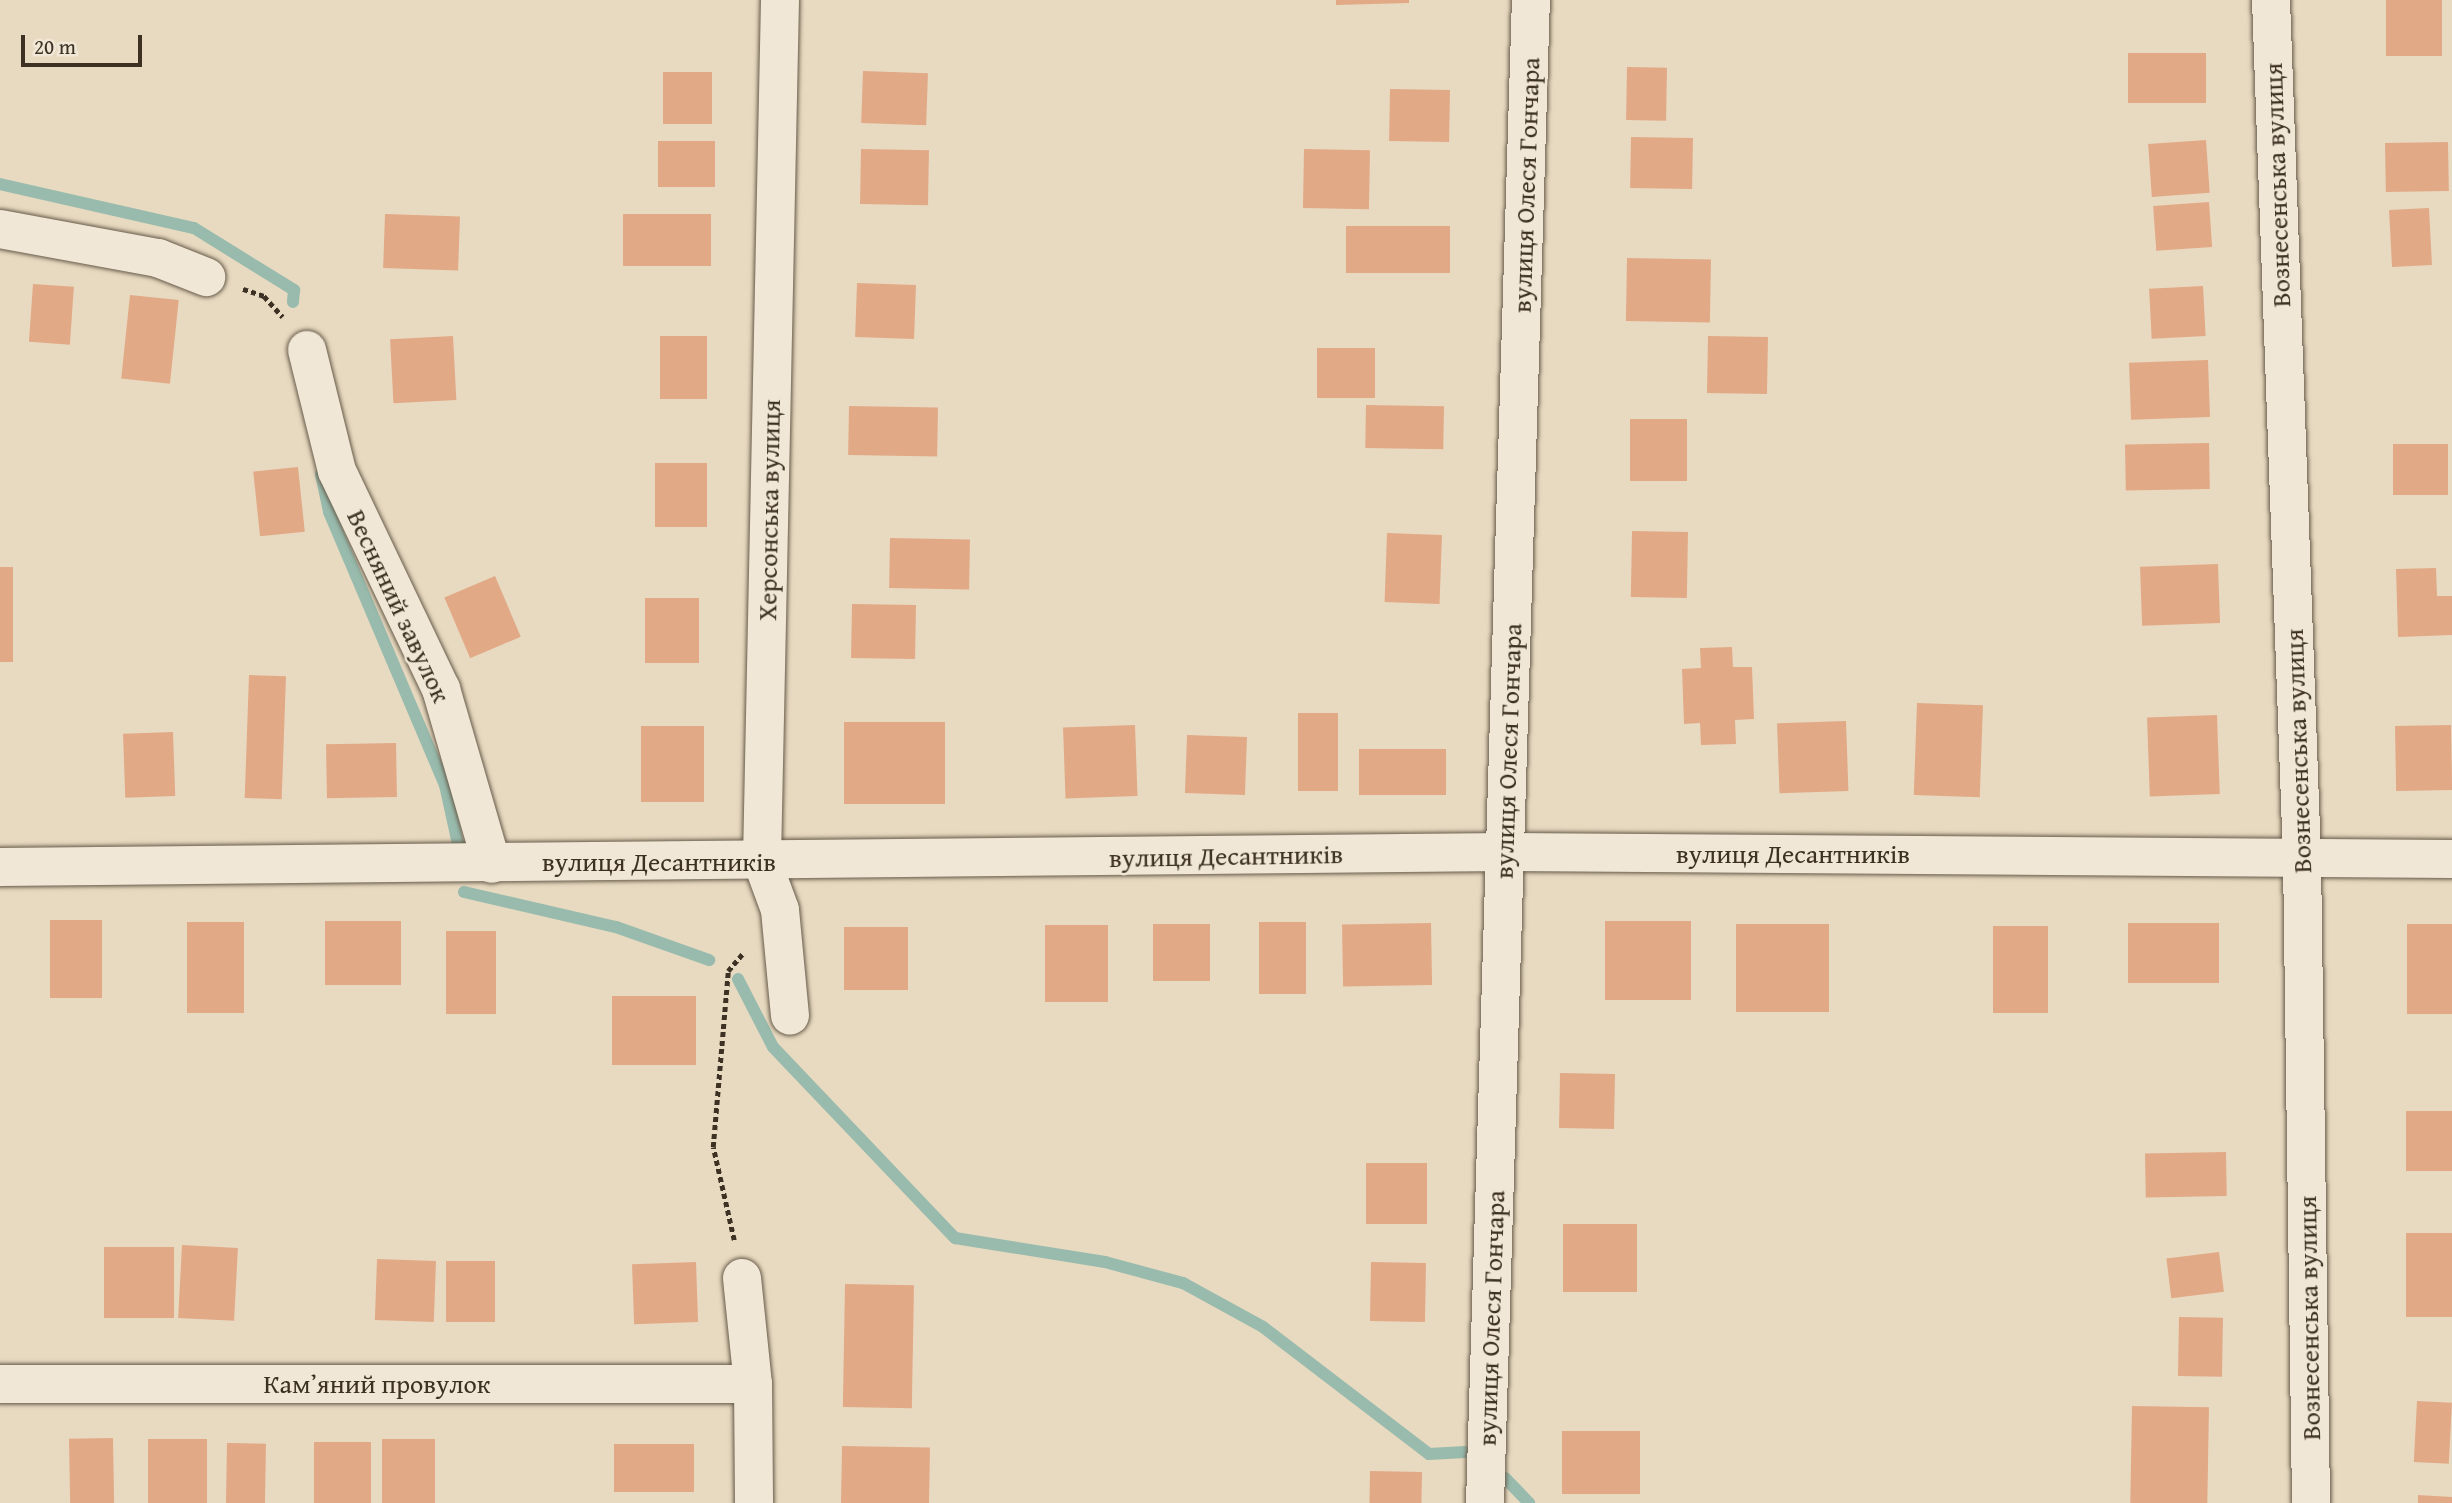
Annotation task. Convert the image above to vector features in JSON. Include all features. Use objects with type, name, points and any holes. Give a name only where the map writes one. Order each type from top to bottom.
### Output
[{"type":"street","name":"Херсонська вулиця","points":[[780,0],[762,861],[780,909],[790,1016]]},
{"type":"street","name":"вулиця Олеся Гончара","points":[[1485,1503],[1531,0]]},
{"type":"street","name":"Вознесенська вулиця","points":[[2271,0],[2302,858],[2311,1503]]},
{"type":"street","points":[[0,229],[158,258],[206,277]]},
{"type":"street","name":"Весняний завулок","points":[[307,350],[337,471],[441,689],[492,863]]},
{"type":"street","name":"вулиця Десантників","points":[[0,867],[1505,852],[2452,859]]},
{"type":"street","points":[[742,1278],[753,1384],[754,1503]]},
{"type":"street","name":"Камʼяний провулок","points":[[0,1384],[753,1384]]},
{"type":"path","points":[[206,277],[264,296],[307,350]]},
{"type":"path","points":[[742,1278],[713,1147],[728,971],[780,909]]},
{"type":"building","points":[[1336,0],[1409,0],[1409,3],[1336,5]]},
{"type":"building","points":[[2386,0],[2442,0],[2442,56],[2386,56]]},
{"type":"building","points":[[2128,53],[2206,53],[2206,103],[2128,103]]},
{"type":"building","points":[[1627,67],[1667,68],[1666,121],[1626,120]]},
{"type":"building","points":[[863,71],[928,73],[926,125],[861,123]]},
{"type":"building","points":[[663,72],[712,72],[712,124],[663,124]]},
{"type":"building","points":[[1390,89],[1450,90],[1449,142],[1389,141]]},
{"type":"building","points":[[1631,137],[1693,138],[1692,189],[1630,188]]},
{"type":"building","points":[[2206,140],[2210,193],[2152,197],[2148,144]]},
{"type":"building","points":[[658,141],[715,141],[715,187],[658,187]]},
{"type":"building","points":[[2448,142],[2449,191],[2386,192],[2385,143]]},
{"type":"building","points":[[861,149],[929,150],[928,205],[860,204]]},
{"type":"building","points":[[1304,149],[1370,150],[1369,209],[1303,208]]},
{"type":"building","points":[[2209,202],[2212,247],[2156,251],[2153,206]]},
{"type":"building","points":[[2429,208],[2432,265],[2392,267],[2389,210]]},
{"type":"building","points":[[385,214],[460,217],[458,271],[383,268]]},
{"type":"building","points":[[623,214],[711,214],[711,266],[623,266]]},
{"type":"building","points":[[1346,226],[1450,226],[1450,273],[1346,273]]},
{"type":"building","points":[[1627,258],[1711,259],[1710,322],[1626,321]]},
{"type":"building","points":[[857,283],[916,285],[914,339],[855,337]]},
{"type":"building","points":[[33,284],[74,287],[70,345],[29,342]]},
{"type":"building","points":[[2203,286],[2206,336],[2152,339],[2149,289]]},
{"type":"building","points":[[130,295],[179,300],[170,384],[121,379]]},
{"type":"building","points":[[453,336],[456,400],[393,403],[390,339]]},
{"type":"building","points":[[660,336],[707,336],[707,399],[660,399]]},
{"type":"building","points":[[1708,336],[1768,337],[1767,394],[1707,393]]},
{"type":"building","points":[[1317,348],[1375,348],[1375,398],[1317,398]]},
{"type":"building","points":[[2208,360],[2210,417],[2131,420],[2129,363]]},
{"type":"building","points":[[1366,405],[1444,406],[1443,449],[1365,448]]},
{"type":"building","points":[[849,406],[938,408],[937,457],[848,455]]},
{"type":"building","points":[[1630,419],[1687,419],[1687,481],[1630,481]]},
{"type":"building","points":[[2209,443],[2210,489],[2126,490],[2125,444]]},
{"type":"building","points":[[2393,444],[2448,444],[2448,495],[2393,495]]},
{"type":"building","points":[[655,463],[707,463],[707,527],[655,527]]},
{"type":"building","points":[[298,467],[305,532],[260,536],[253,472]]},
{"type":"building","points":[[1632,531],[1688,532],[1687,598],[1631,597]]},
{"type":"building","points":[[1387,533],[1442,535],[1440,604],[1385,602]]},
{"type":"building","points":[[890,538],[970,539],[969,589],[889,588]]},
{"type":"building","points":[[2218,564],[2220,623],[2142,626],[2140,567]]},
{"type":"building","points":[[0,567],[13,567],[13,662],[0,662]]},
{"type":"building","points":[[2436,568],[2437,596],[2452,596],[2452,635],[2398,637],[2396,569]]},
{"type":"building","points":[[495,576],[521,637],[470,658],[444,597]]},
{"type":"building","points":[[645,598],[699,598],[699,663],[645,663]]},
{"type":"building","points":[[852,604],[916,605],[915,659],[851,658]]},
{"type":"building","points":[[1732,647],[1733,667],[1752,667],[1754,719],[1735,720],[1736,744],[1701,745],[1700,723],[1684,724],[1682,669],[1701,668],[1700,648]]},
{"type":"building","points":[[249,675],[286,676],[282,799],[245,798]]},
{"type":"building","points":[[1917,703],[1983,705],[1980,797],[1914,795]]},
{"type":"building","points":[[1298,713],[1338,713],[1338,791],[1298,791]]},
{"type":"building","points":[[2217,715],[2220,794],[2150,796],[2147,717]]},
{"type":"building","points":[[1846,721],[1848,791],[1779,793],[1777,723]]},
{"type":"building","points":[[844,722],[945,722],[945,804],[844,804]]},
{"type":"building","points":[[1135,725],[1137,796],[1066,798],[1063,728]]},
{"type":"building","points":[[2451,725],[2452,790],[2396,791],[2395,726]]},
{"type":"building","points":[[641,726],[704,726],[704,802],[641,802]]},
{"type":"building","points":[[173,732],[175,796],[125,798],[123,734]]},
{"type":"building","points":[[1187,735],[1247,737],[1245,795],[1185,793]]},
{"type":"building","points":[[396,743],[397,797],[327,798],[326,744]]},
{"type":"building","points":[[1359,749],[1446,749],[1446,795],[1359,795]]},
{"type":"building","points":[[50,920],[102,920],[102,998],[50,998]]},
{"type":"building","points":[[325,921],[401,921],[401,985],[325,985]]},
{"type":"building","points":[[1605,921],[1691,921],[1691,1000],[1605,1000]]},
{"type":"building","points":[[187,922],[244,922],[244,1013],[187,1013]]},
{"type":"building","points":[[1259,922],[1306,922],[1306,994],[1259,994]]},
{"type":"building","points":[[1431,923],[1432,985],[1343,987],[1342,925]]},
{"type":"building","points":[[2128,923],[2219,923],[2219,983],[2128,983]]},
{"type":"building","points":[[1153,924],[1210,924],[1210,981],[1153,981]]},
{"type":"building","points":[[1736,924],[1829,924],[1829,1012],[1736,1012]]},
{"type":"building","points":[[2407,924],[2452,924],[2452,1014],[2407,1014]]},
{"type":"building","points":[[1045,925],[1108,925],[1108,1002],[1045,1002]]},
{"type":"building","points":[[1993,926],[2048,926],[2048,1013],[1993,1013]]},
{"type":"building","points":[[844,927],[908,927],[908,990],[844,990]]},
{"type":"building","points":[[446,931],[496,931],[496,1014],[446,1014]]},
{"type":"building","points":[[612,996],[696,996],[696,1065],[612,1065]]},
{"type":"building","points":[[1560,1073],[1615,1074],[1614,1129],[1559,1128]]},
{"type":"building","points":[[2406,1111],[2452,1111],[2452,1171],[2406,1171]]},
{"type":"building","points":[[2226,1152],[2227,1196],[2146,1197],[2145,1153]]},
{"type":"building","points":[[1366,1163],[1427,1163],[1427,1224],[1366,1224]]},
{"type":"building","points":[[1563,1224],[1637,1224],[1637,1292],[1563,1292]]},
{"type":"building","points":[[2406,1233],[2452,1233],[2452,1317],[2406,1317]]},
{"type":"building","points":[[182,1245],[238,1248],[234,1321],[178,1318]]},
{"type":"building","points":[[104,1247],[174,1247],[174,1318],[104,1318]]},
{"type":"building","points":[[2219,1252],[2224,1292],[2171,1298],[2166,1258]]},
{"type":"building","points":[[377,1259],[436,1261],[434,1322],[375,1320]]},
{"type":"building","points":[[446,1261],[495,1261],[495,1322],[446,1322]]},
{"type":"building","points":[[696,1262],[698,1322],[634,1324],[632,1264]]},
{"type":"building","points":[[1371,1262],[1426,1263],[1425,1322],[1370,1321]]},
{"type":"building","points":[[845,1284],[914,1285],[912,1408],[843,1407]]},
{"type":"building","points":[[2179,1317],[2223,1318],[2222,1377],[2178,1376]]},
{"type":"building","points":[[2417,1401],[2452,1403],[2449,1464],[2414,1462]]},
{"type":"building","points":[[2132,1406],[2209,1407],[2207,1503],[2130,1503]]},
{"type":"building","points":[[1562,1431],[1640,1431],[1640,1494],[1562,1494]]},
{"type":"building","points":[[113,1438],[114,1503],[70,1503],[69,1439]]},
{"type":"building","points":[[148,1439],[207,1439],[207,1503],[148,1503]]},
{"type":"building","points":[[382,1439],[435,1439],[435,1503],[382,1503]]},
{"type":"building","points":[[314,1442],[371,1442],[371,1503],[314,1503]]},
{"type":"building","points":[[227,1443],[266,1444],[265,1503],[226,1503]]},
{"type":"building","points":[[614,1444],[694,1444],[694,1492],[614,1492]]},
{"type":"building","points":[[842,1446],[930,1448],[929,1503],[841,1503]]},
{"type":"building","points":[[1370,1471],[1422,1472],[1421,1503],[1369,1503]]},
{"type":"building","points":[[2418,1495],[2452,1497],[2452,1503],[2418,1503]]},
{"type":"waterway","points":[[0,184],[194,228],[294,290],[293,302]]},
{"type":"waterway","points":[[321,474],[329,512],[445,785],[460,853]]},
{"type":"waterway","points":[[464,892],[616,927],[709,960]]},
{"type":"waterway","points":[[738,979],[773,1047],[955,1238],[1105,1262],[1183,1283],[1263,1327],[1429,1454],[1465,1452]]},
{"type":"waterway","points":[[1505,1478],[1529,1503]]}]
